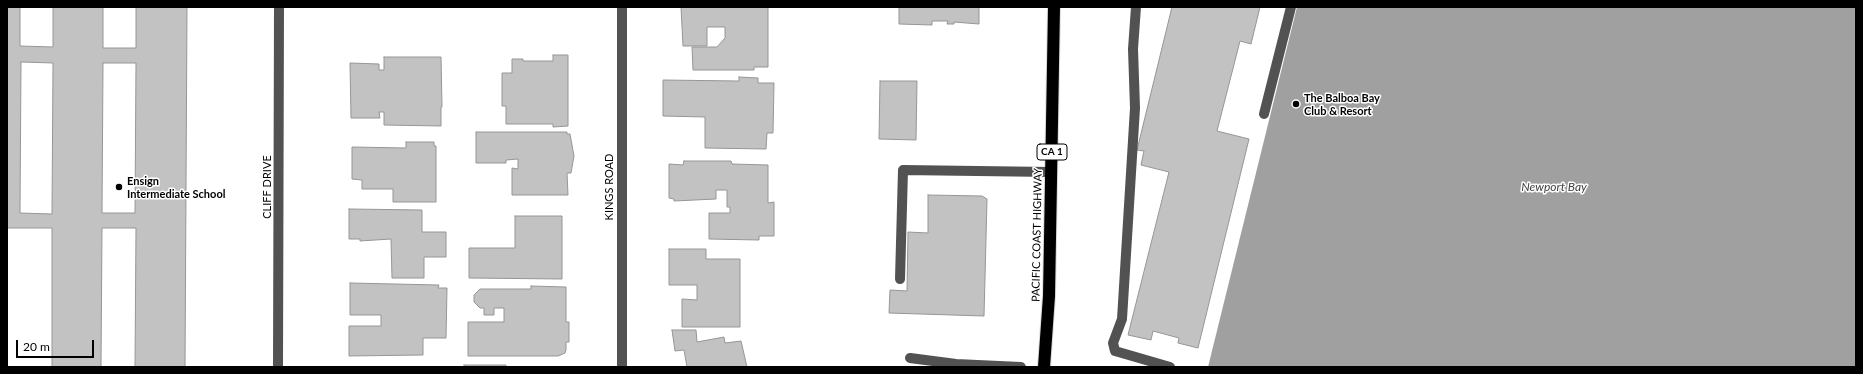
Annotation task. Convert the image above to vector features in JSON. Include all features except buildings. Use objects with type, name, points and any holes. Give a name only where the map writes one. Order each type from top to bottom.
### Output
[{"type":"highway","name":"PACIFIC COAST HIGHWAY","points":[[1044,367],[1049,296],[1054,7]]},
{"type":"street","name":"CLIFF DRIVE","points":[[278,367],[279,7]]},
{"type":"street","name":"KINGS ROAD","points":[[622,7],[622,367]]},
{"type":"street","points":[[1136,7],[1133,49],[1135,108],[1122,319],[1113,344],[1115,351],[1170,367]]},
{"type":"street","points":[[1264,114],[1291,7]]},
{"type":"street","points":[[900,279],[903,170],[1051,172]]},
{"type":"street","points":[[910,358],[956,364],[1021,367]]},
{"type":"water","name":"Newport Bay","points":[[1297,7],[1856,7],[1856,367],[1208,367]]},
{"type":"place","name":"The Balboa Bay Club & Resort","points":[[1296,104]]},
{"type":"place","name":"Ensign Intermediate School","points":[[119,187]]}]
